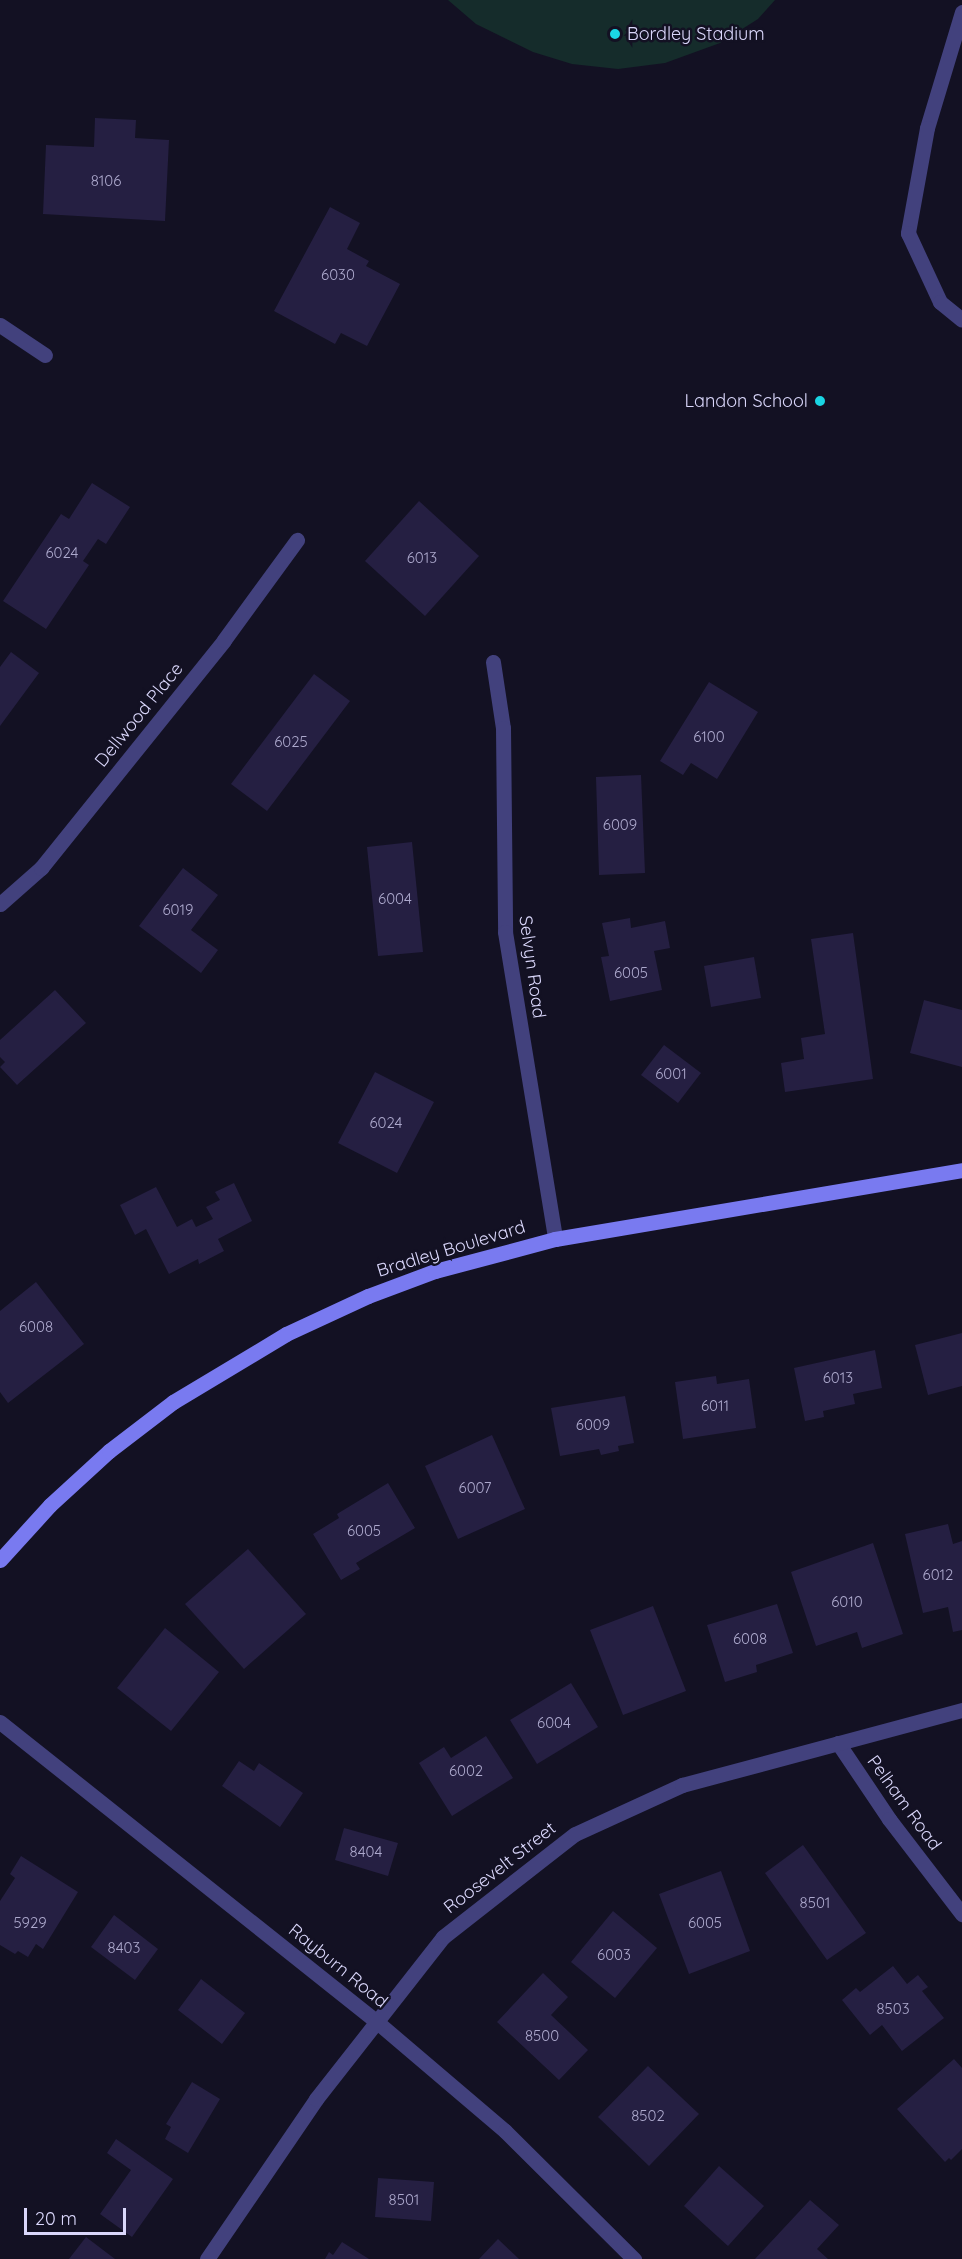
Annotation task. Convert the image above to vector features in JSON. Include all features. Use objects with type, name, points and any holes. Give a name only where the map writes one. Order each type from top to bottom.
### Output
[{"type":"main road","name":"Bradley Boulevard","points":[[0,1560],[50,1505],[109,1451],[173,1402],[237,1361],[297,1329],[368,1296],[435,1270],[555,1239],[962,1170]]},
{"type":"street","points":[[962,12],[927,128],[908,233],[940,302],[962,320]]},
{"type":"street","points":[[0,325],[45,355]]},
{"type":"street","name":"Dellwood Place","points":[[0,904],[41,868],[224,640],[297,540]]},
{"type":"street","name":"Selvyn Road","points":[[493,662],[503,728],[505,932],[555,1239]]},
{"type":"street","name":"Roosevelt Street","points":[[207,2259],[316,2099],[443,1937],[575,1834],[682,1785],[962,1710]]},
{"type":"street","name":"Rayburn Road","points":[[0,1722],[377,2022],[505,2131],[634,2259]]},
{"type":"street","name":"Pelham Road","points":[[838,1743],[889,1819],[962,1914]]},
{"type":"green space","name":"Bordley Stadium","points":[[448,0],[775,0],[758,19],[720,43],[665,63],[618,69],[572,64],[533,52],[476,24]]},
{"type":"building","points":[[95,118],[136,120],[135,138],[169,140],[165,221],[43,214],[46,145],[94,147]]},
{"type":"building","points":[[330,207],[360,223],[347,249],[369,261],[366,266],[400,284],[367,346],[341,333],[335,344],[274,311]]},
{"type":"building","points":[[92,483],[130,507],[106,544],[98,539],[83,561],[89,565],[46,629],[3,601],[61,514],[69,519]]},
{"type":"building","points":[[419,501],[479,556],[425,616],[365,561]]},
{"type":"building","points":[[11,652],[39,673],[0,726],[0,667]]},
{"type":"building","points":[[314,674],[350,701],[267,811],[231,784]]},
{"type":"building","points":[[709,682],[758,712],[717,779],[691,763],[683,775],[660,761]]},
{"type":"building","points":[[641,775],[645,873],[599,875],[596,777]]},
{"type":"building","points":[[412,842],[423,952],[378,956],[367,847]]},
{"type":"building","points":[[183,868],[218,895],[191,930],[218,950],[201,973],[139,926]]},
{"type":"building","points":[[630,918],[631,928],[665,921],[670,948],[654,951],[662,990],[610,1001],[601,957],[609,956],[602,923]]},
{"type":"building","points":[[853,933],[873,1079],[785,1092],[781,1063],[804,1059],[801,1038],[825,1034],[811,939]]},
{"type":"building","points":[[754,957],[761,998],[711,1007],[704,966]]},
{"type":"building","points":[[55,990],[86,1023],[17,1085],[0,1067],[5,1062],[0,1057],[0,1040]]},
{"type":"building","points":[[924,1000],[962,1010],[962,1067],[910,1053]]},
{"type":"building","points":[[664,1045],[701,1073],[678,1103],[641,1075]]},
{"type":"building","points":[[375,1072],[434,1102],[397,1173],[338,1143]]},
{"type":"building","points":[[234,1183],[252,1221],[218,1239],[224,1251],[199,1264],[198,1259],[169,1274],[146,1229],[135,1235],[120,1205],[156,1187],[177,1227],[192,1219],[196,1227],[213,1219],[206,1207],[220,1200],[215,1192]]},
{"type":"building","points":[[36,1282],[84,1344],[8,1403],[0,1392],[0,1311]]},
{"type":"building","points":[[962,1333],[962,1386],[928,1395],[915,1345]]},
{"type":"building","points":[[875,1350],[882,1388],[853,1394],[855,1404],[823,1411],[824,1417],[805,1421],[794,1368]]},
{"type":"building","points":[[716,1376],[717,1384],[749,1379],[756,1428],[683,1439],[675,1382]]},
{"type":"building","points":[[625,1396],[634,1443],[618,1446],[619,1451],[601,1455],[599,1449],[560,1456],[551,1408]]},
{"type":"building","points":[[492,1435],[525,1509],[458,1539],[425,1466]]},
{"type":"building","points":[[388,1483],[415,1528],[356,1563],[360,1569],[341,1580],[313,1534],[339,1518],[337,1514]]},
{"type":"building","points":[[948,1524],[953,1544],[962,1541],[962,1630],[953,1632],[948,1607],[923,1613],[905,1534]]},
{"type":"building","points":[[873,1543],[903,1634],[862,1648],[857,1632],[816,1646],[791,1572]]},
{"type":"building","points":[[248,1549],[306,1614],[244,1669],[185,1604]]},
{"type":"building","points":[[777,1604],[793,1653],[756,1665],[757,1672],[725,1682],[707,1625]]},
{"type":"building","points":[[653,1606],[686,1691],[623,1715],[590,1630]]},
{"type":"building","points":[[165,1628],[219,1672],[171,1731],[117,1688]]},
{"type":"building","points":[[571,1683],[598,1727],[537,1764],[510,1720]]},
{"type":"building","points":[[486,1736],[513,1778],[452,1816],[419,1763],[444,1747],[451,1758]]},
{"type":"building","points":[[239,1761],[254,1771],[259,1763],[303,1793],[280,1827],[222,1786]]},
{"type":"building","points":[[344,1828],[398,1843],[388,1876],[335,1860]]},
{"type":"building","points":[[803,1845],[866,1933],[827,1960],[765,1873]]},
{"type":"building","points":[[21,1856],[78,1892],[43,1949],[36,1944],[28,1957],[18,1951],[15,1954],[0,1945],[0,1901],[15,1878],[10,1874]]},
{"type":"building","points":[[721,1871],[750,1951],[689,1974],[659,1894]]},
{"type":"building","points":[[613,1911],[657,1948],[615,1998],[571,1962]]},
{"type":"building","points":[[114,1915],[158,1949],[135,1980],[91,1947]]},
{"type":"building","points":[[893,1966],[907,1984],[918,1975],[928,1987],[922,1991],[944,2018],[902,2051],[882,2025],[870,2035],[842,2000],[856,1988],[860,1992]]},
{"type":"building","points":[[543,1973],[568,1997],[551,2015],[588,2050],[559,2080],[497,2022]]},
{"type":"building","points":[[201,1979],[245,2013],[222,2044],[178,2010]]},
{"type":"building","points":[[954,2059],[962,2068],[962,2149],[951,2160],[949,2158],[945,2162],[897,2109]]},
{"type":"building","points":[[648,2066],[699,2114],[649,2166],[598,2117]]},
{"type":"building","points":[[192,2082],[220,2099],[188,2153],[165,2139],[171,2127],[166,2124]]},
{"type":"building","points":[[116,2139],[173,2179],[132,2237],[100,2214],[131,2170],[107,2153]]},
{"type":"building","points":[[719,2166],[764,2206],[728,2246],[684,2206]]},
{"type":"building","points":[[378,2178],[434,2182],[431,2221],[375,2217]]},
{"type":"building","points":[[810,2200],[839,2225],[817,2249],[828,2259],[755,2259]]},
{"type":"building","points":[[86,2237],[115,2259],[69,2259]]},
{"type":"building","points":[[498,2239],[519,2259],[479,2259]]},
{"type":"building","points":[[342,2242],[369,2259],[325,2259],[329,2252],[333,2255]]},
{"type":"place","name":"Bordley Stadium","points":[[615,34]]},
{"type":"place","name":"Landon School","points":[[820,401]]}]
